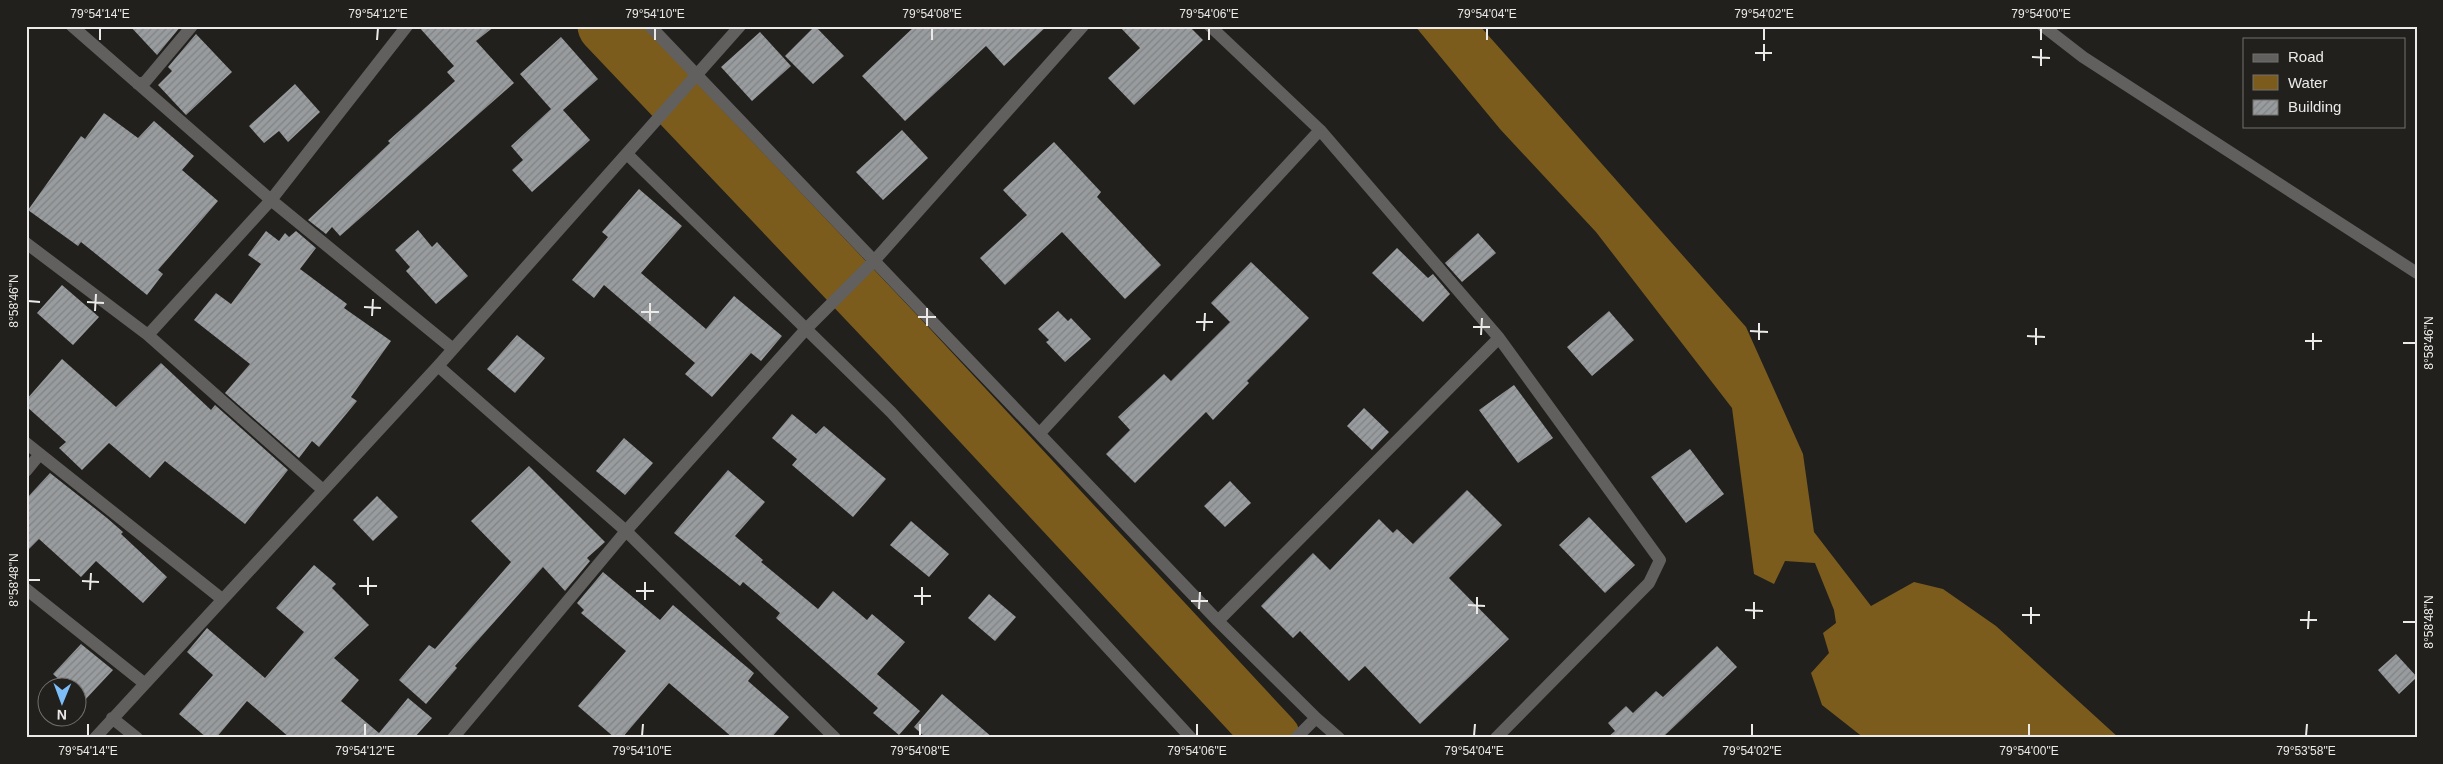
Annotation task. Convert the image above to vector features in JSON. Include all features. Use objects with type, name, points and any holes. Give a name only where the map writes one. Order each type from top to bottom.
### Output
[{"type":"street","points":[[72,26],[271,200],[453,349]]},
{"type":"street","points":[[138,84],[145,82],[192,26]]},
{"type":"street","points":[[148,335],[271,200],[407,26]]},
{"type":"street","points":[[650,26],[1218,621],[1316,718],[1339,738]]},
{"type":"street","points":[[95,738],[438,366],[740,26]]},
{"type":"street","points":[[453,738],[626,532],[806,329],[874,261],[1083,26]]},
{"type":"street","points":[[1210,26],[1320,130],[1499,338],[1660,560],[1649,583],[1496,738]]},
{"type":"street","points":[[2043,26],[2083,57],[2417,273]]},
{"type":"street","points":[[1040,433],[1320,130]]},
{"type":"street","points":[[627,154],[891,412],[1191,738]]},
{"type":"street","points":[[26,243],[148,335],[323,490]]},
{"type":"street","points":[[1218,621],[1499,338]]},
{"type":"street","points":[[438,366],[626,532],[832,737]]},
{"type":"street","points":[[26,443],[222,599]]},
{"type":"street","points":[[26,472],[40,454]]},
{"type":"street","points":[[26,589],[144,683]]},
{"type":"street","points":[[112,718],[137,738]]},
{"type":"street","points":[[1296,738],[1316,718]]},
{"type":"green space","points":[[2171,26],[2335,26],[2178,28]]},
{"type":"water","points":[[1415,26],[1480,26],[1746,327],[1803,454],[1814,532],[1871,606],[1914,582],[1943,589],[1996,626],[2119,738],[1864,738],[1822,705],[1811,673],[1829,653],[1823,633],[1836,623],[1834,610],[1815,563],[1785,561],[1774,584],[1754,574],[1732,408],[1596,232],[1500,129]]},
{"type":"building","points":[[130,26],[181,26],[157,55]]},
{"type":"building","points":[[418,26],[495,26],[476,41],[514,83],[340,236],[332,227],[326,234],[308,220],[390,143],[388,141],[455,81],[447,72],[454,66]]},
{"type":"building","points":[[815,26],[844,56],[813,84],[785,56]]},
{"type":"building","points":[[915,26],[1047,26],[1004,66],[986,46],[905,121],[862,76]]},
{"type":"building","points":[[1119,26],[1189,26],[1203,40],[1134,105],[1108,78],[1140,48]]},
{"type":"building","points":[[760,32],[791,66],[752,101],[721,67]]},
{"type":"building","points":[[196,34],[232,72],[186,115],[158,85],[172,71],[168,67]]},
{"type":"building","points":[[561,37],[598,79],[563,110],[590,140],[532,192],[512,170],[523,160],[511,146],[551,109],[520,74]]},
{"type":"building","points":[[295,84],[320,112],[288,142],[279,131],[264,143],[249,126]]},
{"type":"building","points":[[104,113],[138,138],[154,121],[194,156],[182,170],[218,201],[158,270],[163,274],[147,295],[81,242],[78,246],[28,210],[81,136],[85,139]]},
{"type":"building","points":[[902,130],[928,158],[883,200],[856,172]]},
{"type":"building","points":[[1054,142],[1101,192],[1097,197],[1161,265],[1125,299],[1062,232],[1005,285],[980,258],[1027,215],[1003,190]]},
{"type":"building","points":[[639,189],[682,226],[641,273],[706,329],[734,296],[782,336],[761,361],[751,353],[712,397],[685,374],[695,363],[604,285],[594,298],[572,280],[608,237],[602,232]]},
{"type":"building","points":[[418,230],[432,247],[437,242],[468,276],[436,304],[406,271],[410,267],[395,250]]},
{"type":"building","points":[[266,231],[279,241],[285,233],[289,237],[296,231],[316,248],[300,269],[347,304],[344,308],[391,341],[351,397],[357,401],[319,447],[312,441],[299,458],[225,393],[250,364],[194,320],[216,293],[231,304],[261,264],[248,255]]},
{"type":"building","points":[[1478,233],[1496,253],[1462,282],[1445,263]]},
{"type":"building","points":[[1397,248],[1428,278],[1433,274],[1450,294],[1423,322],[1372,273]]},
{"type":"building","points":[[1251,262],[1309,318],[1247,381],[1249,383],[1213,420],[1206,412],[1135,483],[1106,454],[1130,430],[1118,417],[1164,374],[1171,381],[1230,322],[1211,303]]},
{"type":"building","points":[[62,285],[99,317],[73,345],[37,313]]},
{"type":"building","points":[[1058,311],[1068,321],[1071,318],[1091,339],[1065,362],[1046,342],[1049,340],[1038,329]]},
{"type":"building","points":[[1609,311],[1634,340],[1592,376],[1567,347]]},
{"type":"building","points":[[517,335],[545,358],[515,393],[487,369]]},
{"type":"building","points":[[62,359],[116,407],[161,363],[211,410],[215,405],[288,470],[245,524],[165,461],[150,478],[109,443],[82,470],[59,448],[66,442],[26,406],[26,400]]},
{"type":"building","points":[[1514,385],[1553,438],[1518,463],[1479,410]]},
{"type":"building","points":[[1364,408],[1389,432],[1372,450],[1347,426]]},
{"type":"building","points":[[792,414],[816,434],[824,426],[886,479],[853,517],[792,465],[797,459],[772,438]]},
{"type":"building","points":[[624,438],[653,463],[625,495],[596,471]]},
{"type":"building","points":[[1690,449],[1724,494],[1686,523],[1651,477]]},
{"type":"building","points":[[529,466],[605,542],[587,558],[590,561],[565,591],[543,567],[455,666],[457,668],[426,704],[399,680],[429,645],[435,649],[511,562],[471,521]]},
{"type":"building","points":[[728,470],[765,502],[735,536],[763,560],[761,562],[818,609],[833,591],[867,620],[872,614],[905,642],[877,674],[920,711],[899,735],[873,713],[878,708],[776,618],[780,613],[743,582],[740,586],[674,533]]},
{"type":"building","points":[[50,473],[123,532],[121,534],[167,577],[143,603],[96,561],[81,577],[39,539],[26,552],[26,499]]},
{"type":"building","points":[[1230,481],[1251,503],[1225,527],[1204,506]]},
{"type":"building","points":[[1467,490],[1502,525],[1449,578],[1509,639],[1420,724],[1365,666],[1349,681],[1300,631],[1293,638],[1261,606],[1313,553],[1330,570],[1379,519],[1393,533],[1397,529],[1413,544]]},
{"type":"building","points":[[377,496],[398,517],[373,541],[353,520]]},
{"type":"building","points":[[1589,517],[1635,565],[1605,593],[1559,545]]},
{"type":"building","points":[[911,521],[949,554],[929,577],[890,545]]},
{"type":"building","points":[[314,565],[336,584],[332,588],[369,625],[334,658],[359,680],[341,701],[379,733],[408,698],[432,718],[414,738],[290,738],[247,701],[216,738],[207,738],[179,714],[213,675],[187,652],[207,628],[265,678],[304,632],[276,608]]},
{"type":"building","points":[[603,572],[660,620],[673,605],[754,673],[748,681],[789,717],[771,738],[733,738],[669,683],[622,738],[615,738],[578,706],[626,651],[581,613],[584,610],[577,603]]},
{"type":"building","points":[[989,594],[1016,617],[995,641],[968,618]]},
{"type":"building","points":[[81,644],[113,670],[88,697],[88,676],[55,676],[53,674]]},
{"type":"building","points":[[1717,646],[1737,667],[1662,738],[1607,738],[1615,731],[1608,723],[1626,706],[1633,713],[1656,691],[1663,697]]},
{"type":"building","points":[[2396,654],[2417,677],[2399,694],[2378,670]]},
{"type":"building","points":[[942,694],[993,738],[926,738],[914,727]]},
{"type":"waterway","points":[[605,26],[900,337],[1273,738]]}]
